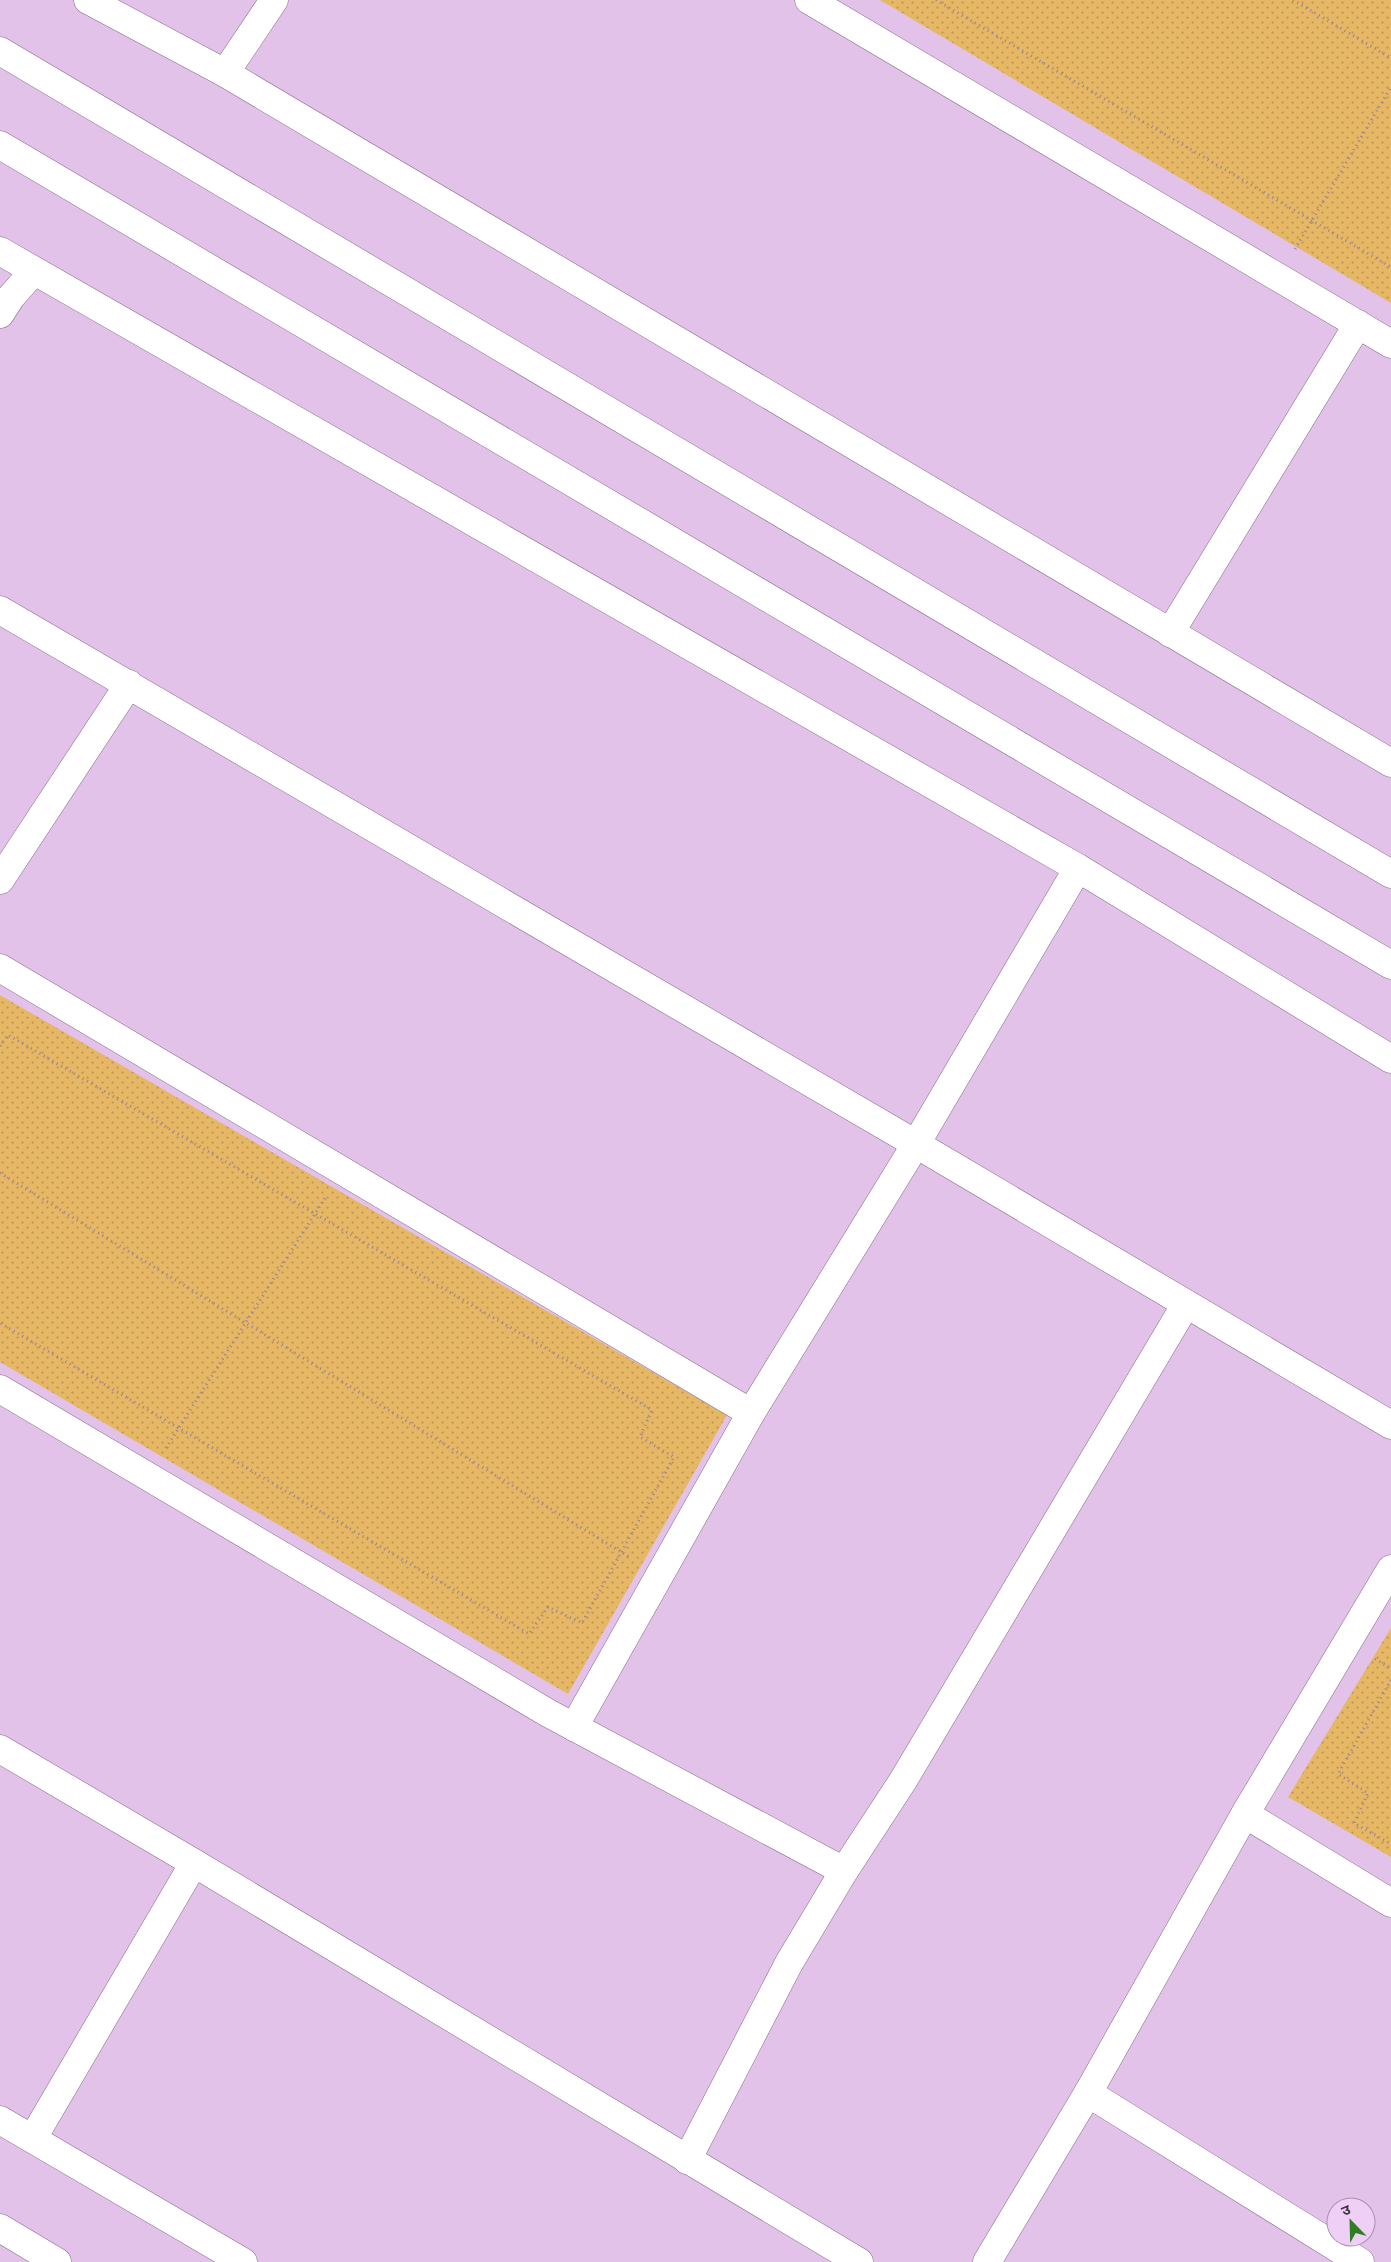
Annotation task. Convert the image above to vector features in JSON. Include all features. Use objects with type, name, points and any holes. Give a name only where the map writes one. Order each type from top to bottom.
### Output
[{"type":"street","points":[[88,0],[225,73],[1170,634],[1391,763]]},
{"type":"street","points":[[225,73],[274,0]]},
{"type":"street","points":[[808,0],[1391,344]]},
{"type":"street","points":[[0,52],[1391,874]]},
{"type":"street","points":[[0,145],[1391,965]]},
{"type":"street","points":[[0,251],[33,272],[1078,868],[1391,1059]]},
{"type":"street","points":[[0,314],[11,297],[33,272]]},
{"type":"street","points":[[1170,634],[1358,324]]},
{"type":"street","points":[[0,610],[916,1144],[1391,1425]]},
{"type":"street","points":[[0,880],[129,684]]},
{"type":"street","points":[[574,1727],[751,1413],[916,1144],[1078,868]]},
{"type":"street","points":[[0,968],[751,1413]]},
{"type":"street","points":[[687,2160],[789,1963],[844,1870],[904,1779],[1186,1304]]},
{"type":"street","points":[[0,1388],[574,1727],[844,1870]]},
{"type":"street","points":[[987,2262],[1088,2092],[1245,1814],[1391,1569]]},
{"type":"street","points":[[0,1749],[194,1863],[859,2262]]},
{"type":"street","points":[[1245,1814],[1391,1903]]},
{"type":"street","points":[[33,2138],[194,1863]]},
{"type":"street","points":[[1088,2092],[1356,2261]]},
{"type":"street","points":[[0,2120],[243,2262]]},
{"type":"street","points":[[0,2228],[57,2262]]},
{"type":"path","points":[[936,0],[1391,266]]},
{"type":"path","points":[[1293,0],[1391,58]]},
{"type":"path","points":[[1278,277],[1391,87]]},
{"type":"path","points":[[0,1046],[8,1035],[652,1410],[640,1437],[674,1457],[582,1623],[548,1607],[529,1634],[0,1323]]},
{"type":"path","points":[[148,1476],[342,1171]]},
{"type":"path","points":[[0,1173],[660,1575]]},
{"type":"path","points":[[1391,1680],[1338,1774],[1368,1793],[1354,1823],[1391,1844]]},
{"type":"shaded area","points":[[880,0],[1391,0],[1391,303]]},
{"type":"shaded area","points":[[0,995],[727,1415],[568,1694],[0,1362]]},
{"type":"shaded area","points":[[1391,1628],[1391,1857],[1288,1797]]}]
